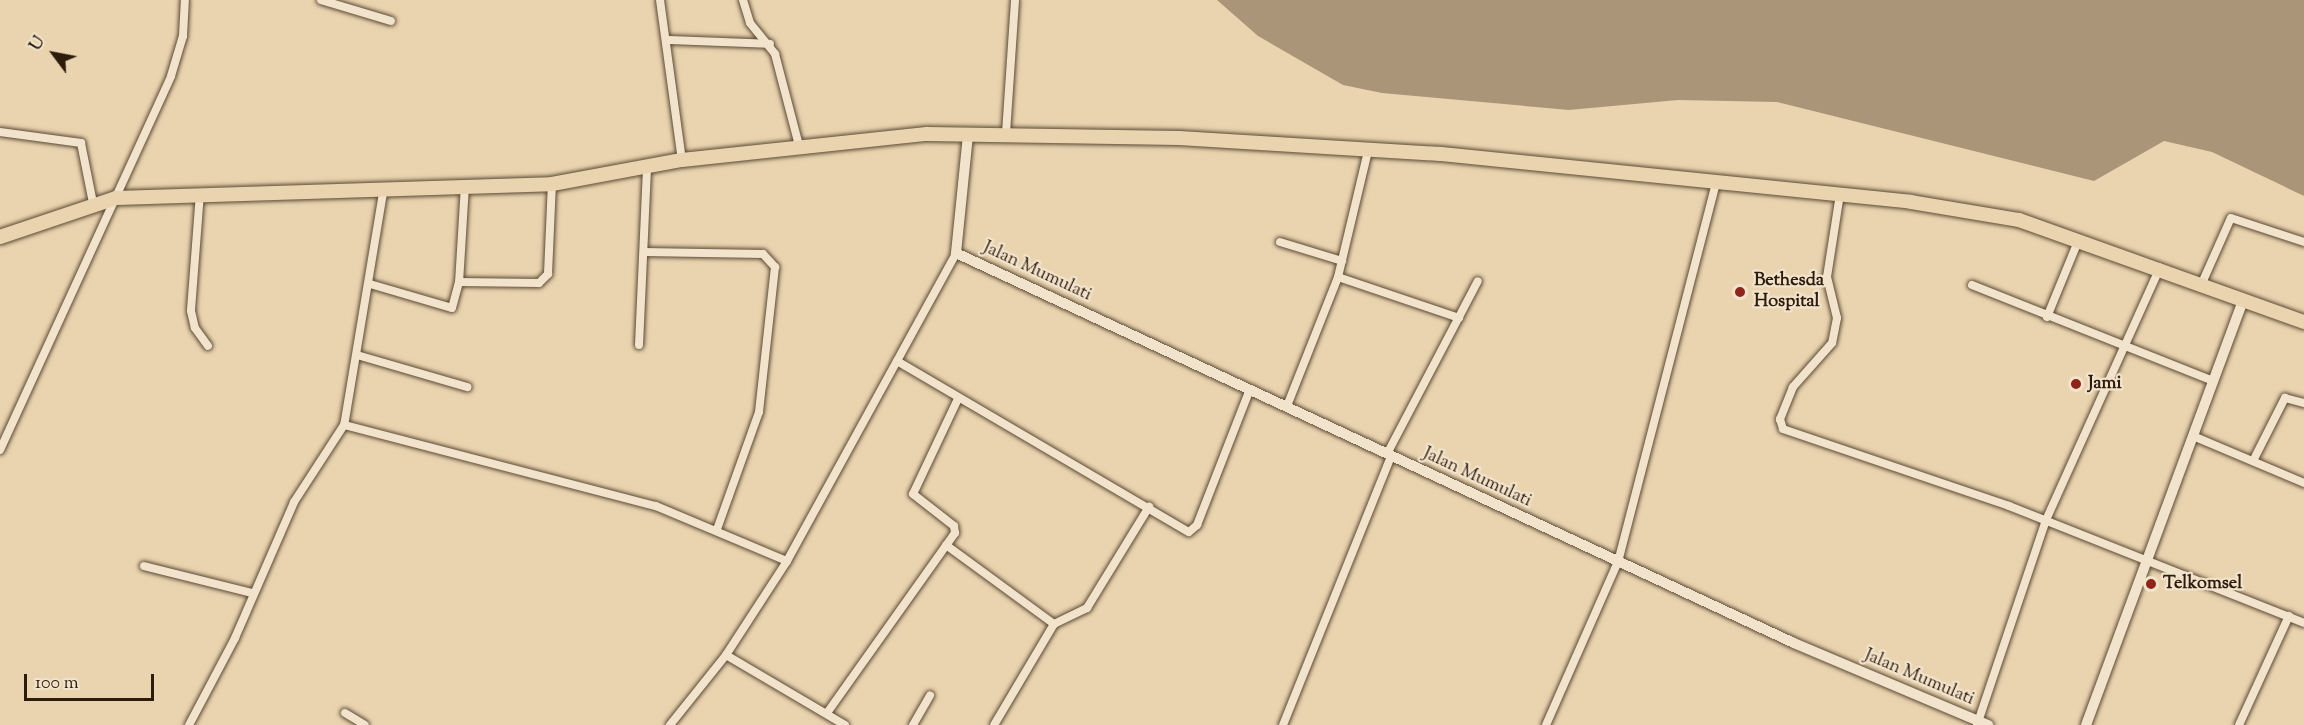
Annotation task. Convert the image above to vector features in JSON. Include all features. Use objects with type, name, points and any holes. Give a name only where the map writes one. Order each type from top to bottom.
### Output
[{"type":"highway","points":[[0,237],[93,203],[116,198],[200,193],[552,184],[647,170],[682,160],[927,134],[1006,133],[1368,151],[1840,194],[2019,220],[2202,283],[2304,322]]},
{"type":"street","points":[[0,450],[178,57],[185,0]]},
{"type":"street","points":[[321,0],[391,21]]},
{"type":"street","points":[[660,0],[682,160]]},
{"type":"street","points":[[742,0],[750,22],[770,44],[800,149]]},
{"type":"street","points":[[1006,133],[1015,0]]},
{"type":"street","points":[[667,40],[770,44]]},
{"type":"street","points":[[0,132],[81,143],[93,203]]},
{"type":"street","points":[[670,725],[726,655],[787,561],[956,254],[968,135]]},
{"type":"street","points":[[1287,406],[1338,276],[1368,151]]},
{"type":"street","points":[[639,345],[647,170]]},
{"type":"street","points":[[1546,725],[1618,561],[1716,182]]},
{"type":"street","points":[[459,282],[544,281],[552,184]]},
{"type":"street","points":[[370,284],[452,308],[459,282],[465,185]]},
{"type":"street","points":[[189,725],[294,502],[344,425],[370,284],[384,188]]},
{"type":"street","points":[[200,193],[191,311],[195,328],[208,346]]},
{"type":"street","points":[[1840,194],[1827,277],[1837,318],[1832,343],[1795,383],[1781,426],[2046,520],[2304,623]]},
{"type":"street","points":[[2202,283],[2231,218],[2304,242]]},
{"type":"street","points":[[2047,317],[2079,239]]},
{"type":"street","points":[[1280,242],[1342,261]]},
{"type":"street","points":[[644,252],[763,254],[775,267],[759,412],[717,529]]},
{"type":"street","name":"Jalan Mumulati","points":[[956,254],[1618,561],[1981,724]]},
{"type":"street","points":[[1981,724],[2046,520],[2160,268]]},
{"type":"street","points":[[1338,276],[1459,318]]},
{"type":"street","points":[[1283,725],[1389,455],[1478,281]]},
{"type":"street","points":[[1972,285],[2047,317],[2213,381]]},
{"type":"street","points":[[2086,725],[2244,299]]},
{"type":"street","points":[[357,355],[467,387]]},
{"type":"street","points":[[897,361],[958,399],[1189,532],[1196,528],[1250,389]]},
{"type":"street","points":[[2253,461],[2285,398],[2304,404]]},
{"type":"street","points":[[827,713],[946,545],[954,526],[913,494],[958,399]]},
{"type":"street","points":[[344,425],[656,506],[717,529],[787,561]]},
{"type":"street","points":[[2193,436],[2304,483]]},
{"type":"street","points":[[994,725],[1054,624],[1087,609],[1149,507]]},
{"type":"street","points":[[946,545],[1054,624]]},
{"type":"street","points":[[144,566],[252,593]]},
{"type":"street","points":[[2239,725],[2289,616]]},
{"type":"street","points":[[726,655],[845,725]]},
{"type":"street","points":[[913,725],[930,696]]},
{"type":"street","points":[[345,713],[365,725]]},
{"type":"shaded area","points":[[1217,0],[2304,0],[2304,196],[2212,152],[2164,141],[2094,181],[1777,102],[1678,100],[1569,110],[1382,93],[1343,85],[1258,36]]},
{"type":"place","name":"Bethesda Hospital","points":[[1740,292]]},
{"type":"place","name":"Jami","points":[[2076,384]]},
{"type":"place","name":"Telkomsel","points":[[2151,584]]}]
